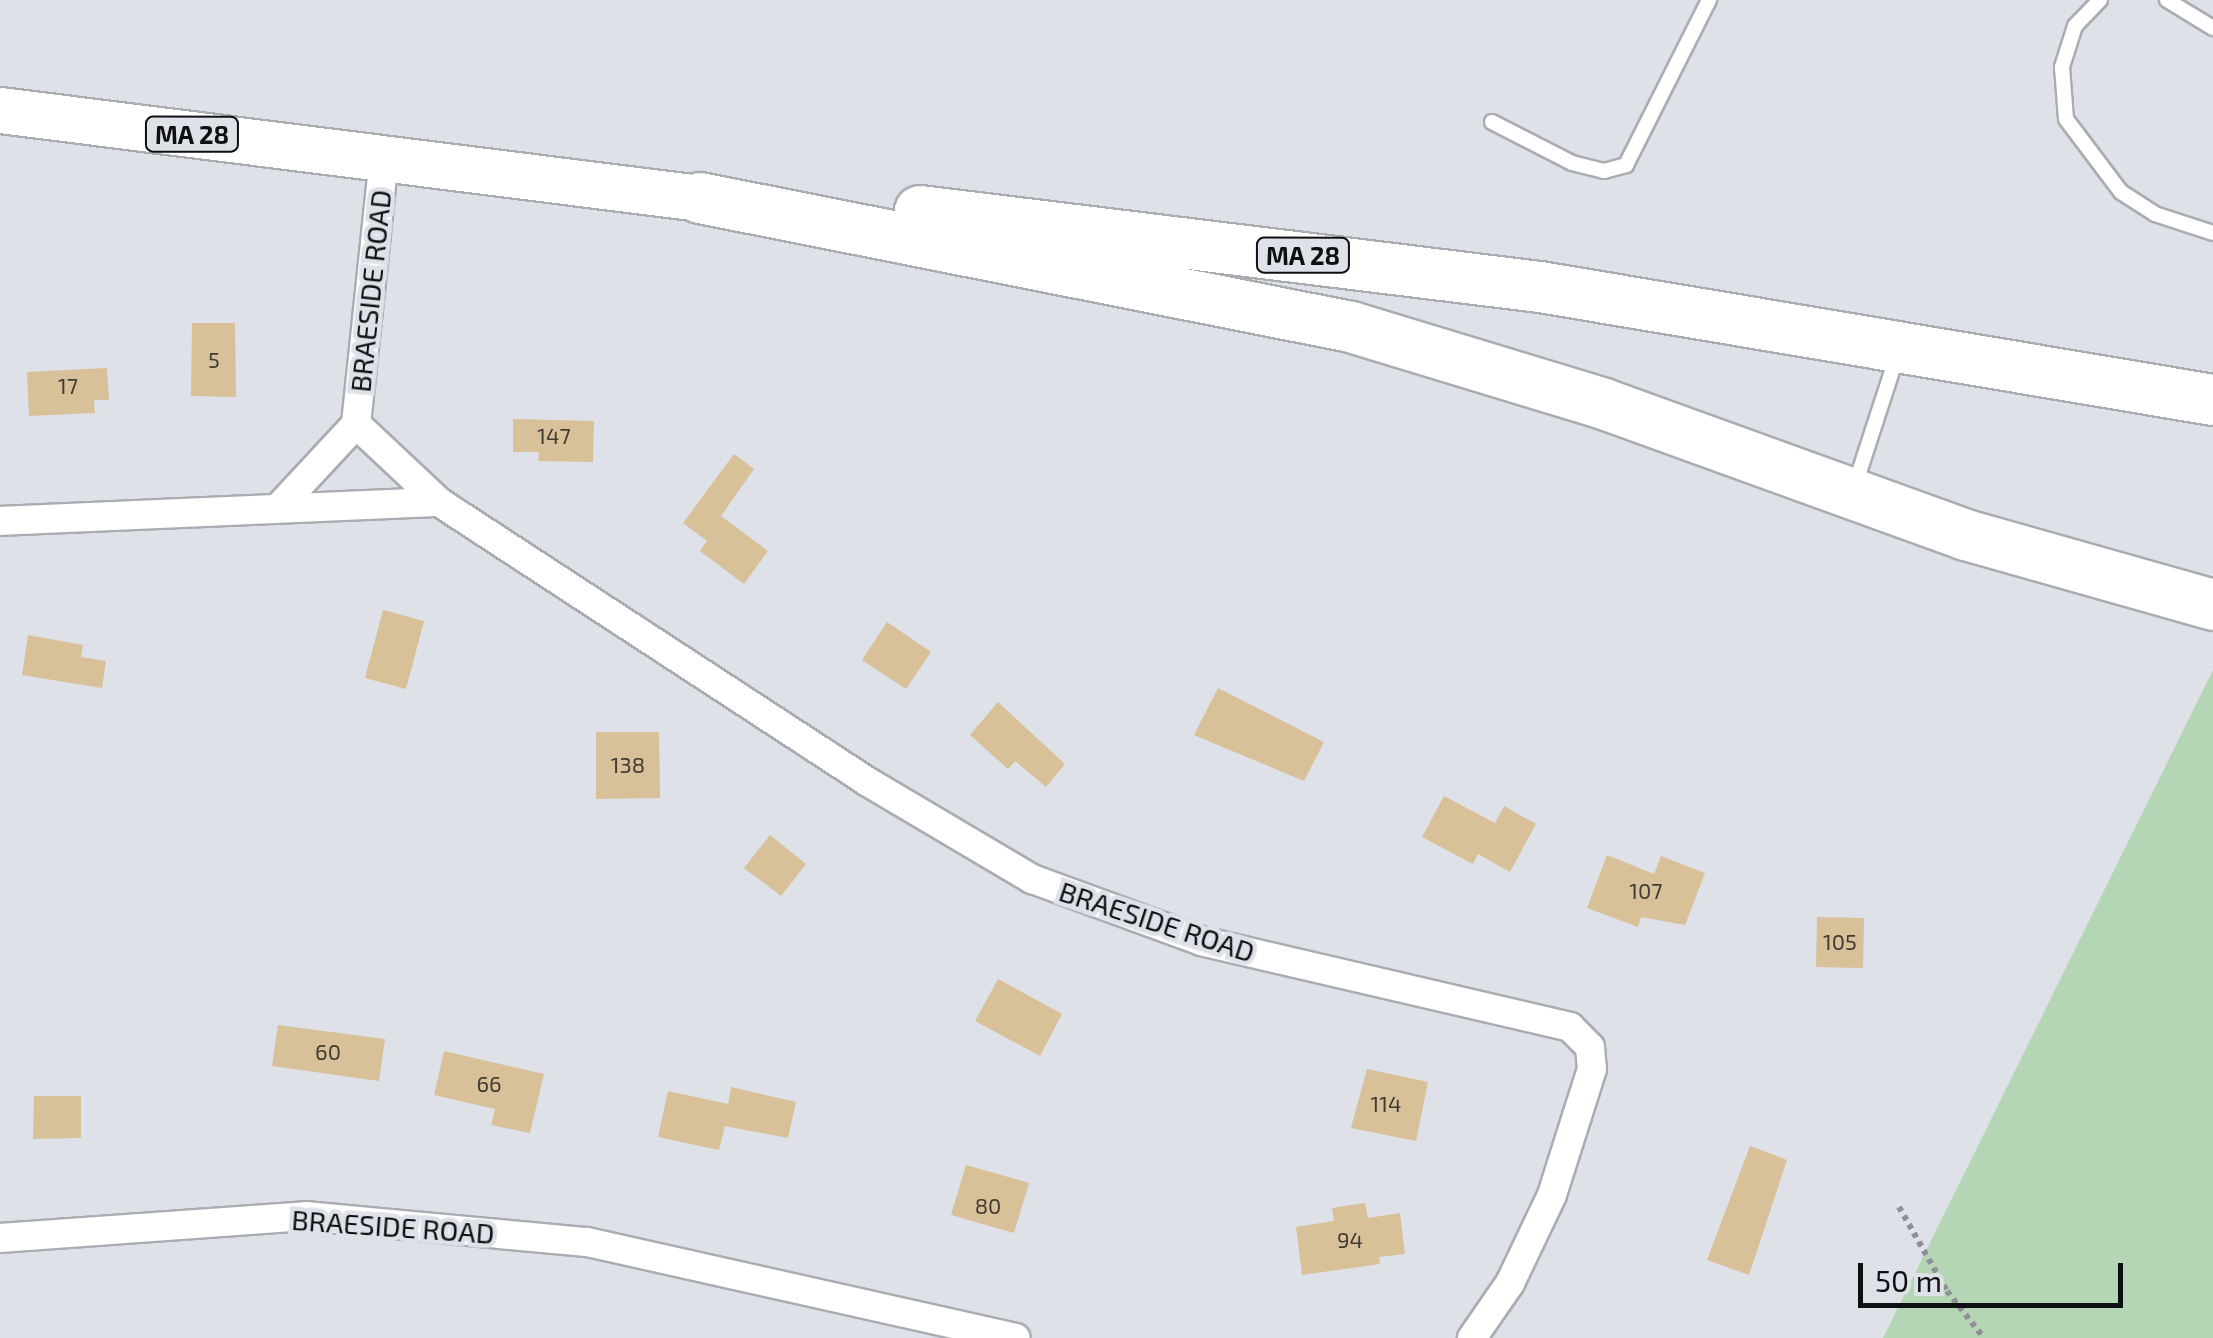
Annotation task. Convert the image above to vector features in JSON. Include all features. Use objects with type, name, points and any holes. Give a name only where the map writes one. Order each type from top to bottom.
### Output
[{"type":"highway","name":"MA 28","points":[[0,110],[700,198],[963,214],[1288,253],[1902,343],[2213,400]]},
{"type":"highway","name":"MA 28","points":[[700,198],[1350,327],[1604,404],[1966,535],[2213,605]]},
{"type":"street","name":"BRAESIDE ROAD","points":[[279,507],[356,424],[384,159]]},
{"type":"street","name":"BRAESIDE ROAD","points":[[356,424],[439,502],[868,782],[1032,879],[1201,941],[1570,1028],[1590,1047],[1592,1069],[1578,1116],[1535,1230],[1472,1338]]},
{"type":"street","points":[[0,521],[439,502]]},
{"type":"street","name":"BRAESIDE ROAD","points":[[0,1238],[305,1216],[587,1242],[1015,1338]]},
{"type":"lane","points":[[1492,122],[1572,163],[1604,171],[1626,165],[1709,0]]},
{"type":"lane","points":[[2100,0],[2076,26],[2062,67],[2066,119],[2121,192],[2155,214],[2213,232]]},
{"type":"lane","points":[[2167,0],[2213,28]]},
{"type":"lane","points":[[1852,494],[1902,343]]},
{"type":"path","points":[[1900,1207],[1947,1291],[1984,1338]]},
{"type":"green space","points":[[2213,670],[2213,1338],[1883,1338]]},
{"type":"building","points":[[192,323],[235,323],[236,397],[191,396]]},
{"type":"building","points":[[107,368],[109,400],[94,400],[95,413],[29,416],[27,372]]},
{"type":"building","points":[[513,419],[594,421],[593,462],[538,461],[539,452],[513,452]]},
{"type":"building","points":[[734,454],[754,469],[721,516],[768,551],[744,584],[700,551],[707,541],[683,523]]},
{"type":"building","points":[[383,610],[424,621],[406,689],[365,678]]},
{"type":"building","points":[[887,622],[931,652],[906,689],[862,660]]},
{"type":"building","points":[[28,635],[83,645],[81,657],[106,661],[102,688],[22,675]]},
{"type":"building","points":[[1218,688],[1324,742],[1304,781],[1194,735]]},
{"type":"building","points":[[998,702],[1065,764],[1046,787],[1015,761],[1008,769],[970,735]]},
{"type":"building","points":[[596,732],[659,732],[660,798],[596,799]]},
{"type":"building","points":[[1444,796],[1495,823],[1504,806],[1536,824],[1510,872],[1478,854],[1473,864],[1422,837]]},
{"type":"building","points":[[770,835],[806,864],[781,896],[744,868]]},
{"type":"building","points":[[1607,855],[1654,874],[1661,856],[1705,873],[1685,925],[1641,917],[1638,927],[1587,908]]},
{"type":"building","points":[[1817,917],[1864,918],[1863,968],[1816,967]]},
{"type":"building","points":[[998,979],[1062,1014],[1040,1056],[975,1021]]},
{"type":"building","points":[[278,1025],[385,1039],[379,1081],[272,1066]]},
{"type":"building","points":[[444,1051],[544,1074],[530,1133],[491,1125],[495,1109],[434,1095]]},
{"type":"building","points":[[1367,1069],[1428,1082],[1416,1141],[1351,1128]]},
{"type":"building","points":[[731,1087],[796,1102],[788,1138],[725,1126],[719,1150],[658,1137],[668,1091],[728,1104]]},
{"type":"building","points":[[34,1096],[81,1096],[81,1138],[33,1139]]},
{"type":"building","points":[[1750,1146],[1787,1160],[1749,1275],[1707,1260]]},
{"type":"building","points":[[966,1165],[1029,1183],[1014,1233],[951,1215]]},
{"type":"building","points":[[1365,1203],[1368,1218],[1400,1213],[1405,1254],[1379,1257],[1380,1264],[1302,1275],[1296,1227],[1334,1221],[1332,1208]]}]
